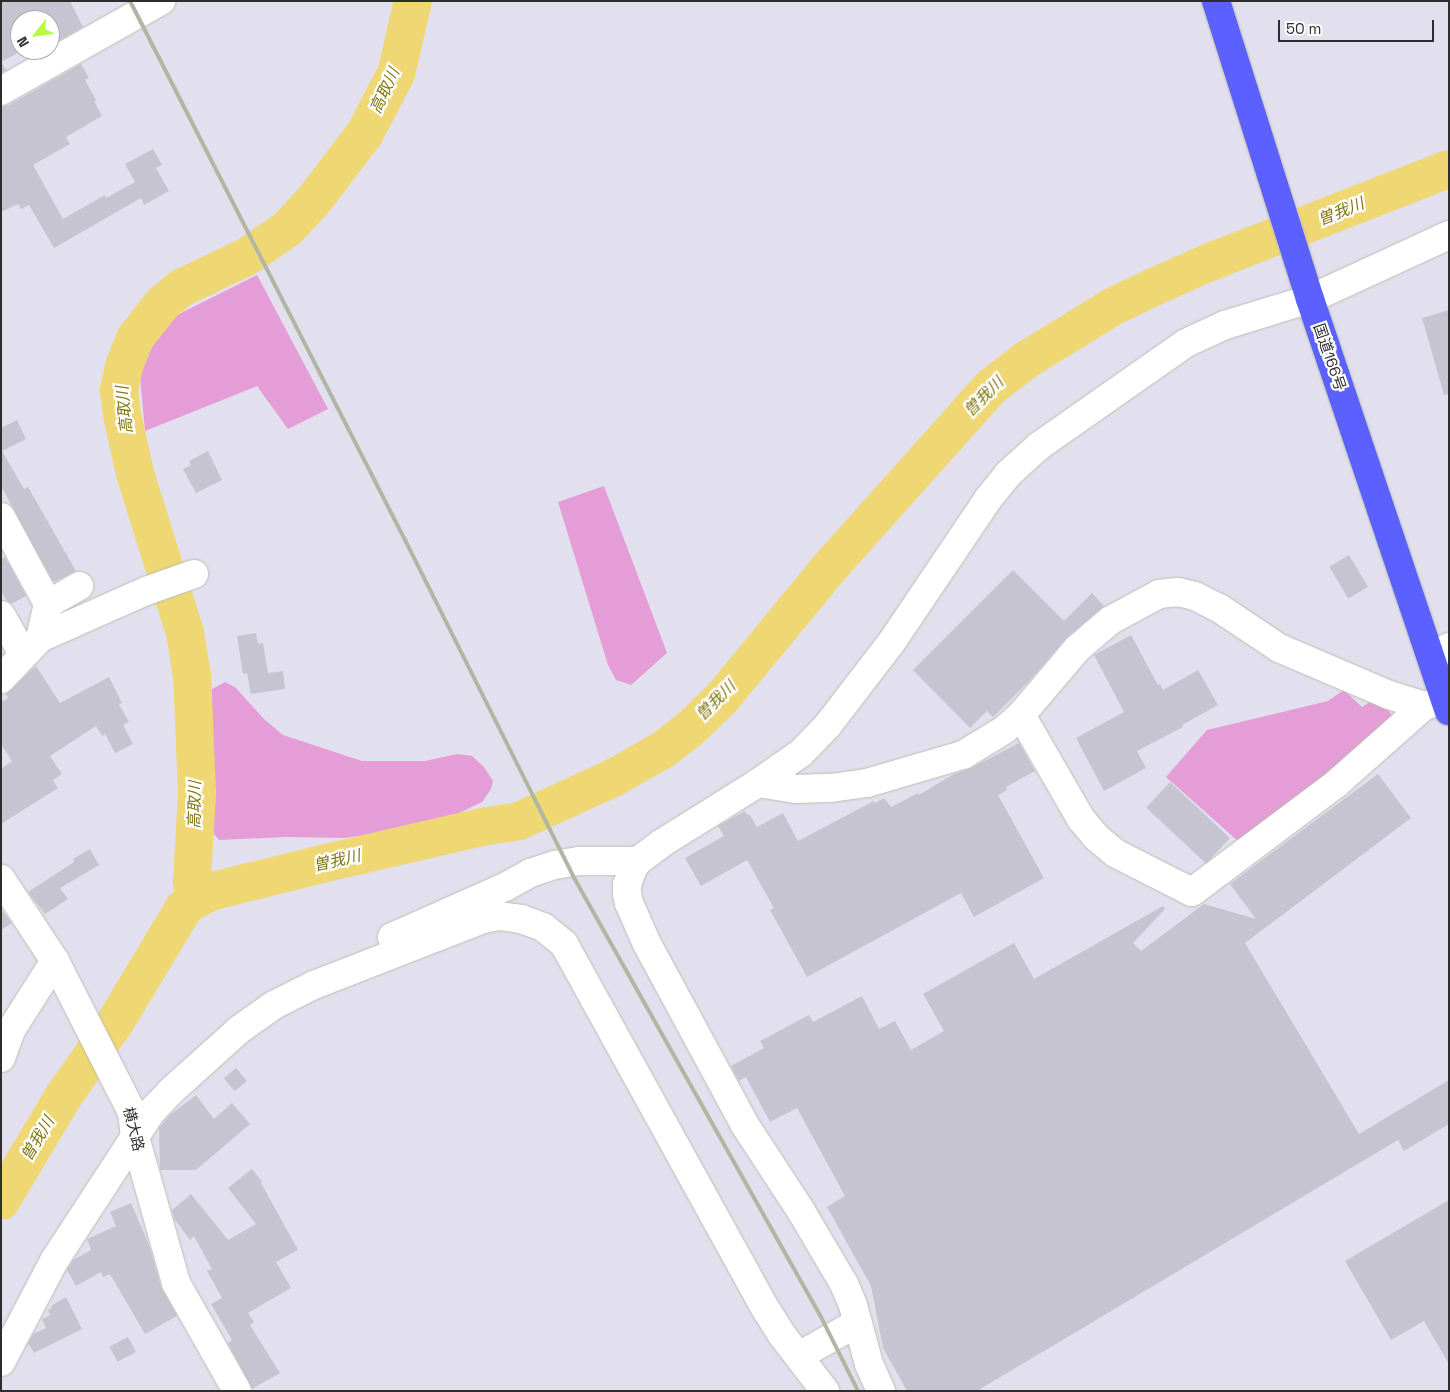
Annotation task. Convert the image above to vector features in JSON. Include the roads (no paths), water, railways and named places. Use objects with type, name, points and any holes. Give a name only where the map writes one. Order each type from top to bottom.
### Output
[{"type":"highway","name":"国道166号","points":[[1216,1],[1310,299],[1440,652],[1439,705]]},
{"type":"street","points":[[1,92],[162,1]]},
{"type":"street","points":[[880,1391],[869,1364],[844,1284],[801,1211],[745,1125],[674,997],[629,903],[627,885],[638,861],[801,753],[844,706],[891,643],[988,499],[1008,474],[1039,446],[1186,342],[1226,325],[1310,299],[1449,235]]},
{"type":"street","points":[[1,516],[48,604]]},
{"type":"street","points":[[1,679],[32,646],[146,591],[194,574]]},
{"type":"street","points":[[32,646],[48,604],[79,586]]},
{"type":"street","points":[[758,783],[796,789],[831,788],[867,783],[963,755],[1004,730],[1021,715],[1077,649],[1093,634],[1111,620],[1159,594],[1178,592],[1195,596],[1220,608],[1279,648],[1360,684],[1439,705]]},
{"type":"street","points":[[1,615],[32,646]]},
{"type":"street","points":[[1021,715],[1081,819],[1096,837],[1116,853],[1192,892],[1439,705]]},
{"type":"street","points":[[314,985],[386,940],[505,887],[530,873],[554,865],[580,861],[638,861]]},
{"type":"street","name":"横大路","points":[[1,879],[58,968],[134,1124],[176,1283],[237,1391]]},
{"type":"street","points":[[1,1362],[54,1261],[134,1124],[151,1112],[170,1092],[240,1029],[274,1005],[314,985],[483,918],[500,916],[520,919],[543,927],[564,944],[767,1311],[825,1391]]},
{"type":"street","points":[[2,1057],[11,1030],[58,968]]},
{"type":"street","points":[[799,1356],[857,1323]]},
{"type":"waterway","name":"高取川","points":[[194,900],[192,881],[197,793],[192,676],[185,633],[135,473],[122,415],[119,390],[124,366],[136,337],[162,304],[181,288],[246,257],[287,229],[314,200],[365,133],[396,74],[413,1]]},
{"type":"waterway","name":"曽我川","points":[[1,1201],[63,1097],[116,1021],[184,908],[194,900],[213,891],[326,863],[482,827],[519,821],[615,777],[664,749],[690,729],[722,698],[830,567],[973,407],[991,387],[1026,360],[1112,307],[1156,286],[1210,262],[1449,169]]},
{"type":"railway","points":[[130,1],[404,538],[573,876],[820,1315],[858,1391]]}]
